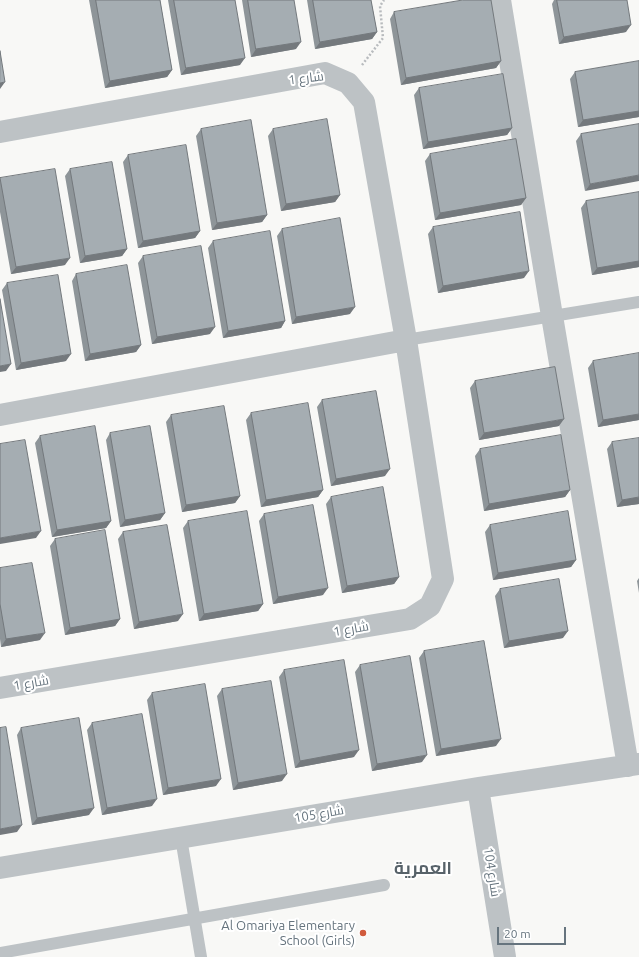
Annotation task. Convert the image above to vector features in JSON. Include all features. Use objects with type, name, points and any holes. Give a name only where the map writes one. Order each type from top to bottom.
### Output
[{"type":"street","points":[[500,0],[552,316],[634,765]]},
{"type":"street","name":"شارع 1","points":[[0,132],[325,73],[348,83],[364,102],[406,340],[443,579],[430,606],[410,619],[0,688]]},
{"type":"street","points":[[0,415],[406,340]]},
{"type":"street","name":"شارع 105","points":[[0,868],[478,788],[634,765]]},
{"type":"street","name":"شارع 104","points":[[478,788],[505,957]]},
{"type":"lane","points":[[406,340],[639,302]]},
{"type":"lane","points":[[181,838],[201,957]]},
{"type":"lane","points":[[0,953],[384,885]]},
{"type":"path","points":[[348,83],[383,38],[380,6],[384,0]]},
{"type":"building","points":[[96,0],[160,0],[172,70],[110,81]]},
{"type":"building","points":[[174,0],[235,0],[245,58],[186,68]]},
{"type":"building","points":[[248,0],[294,0],[301,42],[256,49]]},
{"type":"building","points":[[313,0],[371,0],[377,32],[320,42]]},
{"type":"building","points":[[463,0],[491,0],[501,61],[406,78],[394,12]]},
{"type":"building","points":[[557,0],[627,0],[631,25],[564,37]]},
{"type":"building","points":[[0,51],[5,82],[0,83]]},
{"type":"building","points":[[639,61],[639,111],[583,120],[575,72]]},
{"type":"building","points":[[503,74],[512,128],[428,142],[419,88]]},
{"type":"building","points":[[327,119],[340,195],[286,204],[273,129]]},
{"type":"building","points":[[251,120],[267,215],[217,223],[201,129]]},
{"type":"building","points":[[639,124],[639,175],[590,184],[581,134]]},
{"type":"building","points":[[516,139],[526,198],[440,213],[430,154]]},
{"type":"building","points":[[186,145],[200,231],[143,241],[128,155]]},
{"type":"building","points":[[112,162],[127,249],[85,256],[70,169]]},
{"type":"building","points":[[55,169],[70,258],[16,267],[0,178]]},
{"type":"building","points":[[639,192],[639,261],[597,268],[586,201]]},
{"type":"building","points":[[520,212],[529,271],[443,286],[433,227]]},
{"type":"building","points":[[340,218],[355,307],[296,317],[282,229]]},
{"type":"building","points":[[270,231],[285,321],[228,331],[213,241]]},
{"type":"building","points":[[201,246],[215,327],[157,337],[143,256]]},
{"type":"building","points":[[127,265],[141,345],[90,354],[76,274]]},
{"type":"building","points":[[58,275],[71,354],[21,363],[7,283]]},
{"type":"building","points":[[0,299],[11,364],[0,366]]},
{"type":"building","points":[[639,353],[639,414],[603,420],[593,361]]},
{"type":"building","points":[[555,367],[564,419],[484,433],[475,381]]},
{"type":"building","points":[[376,391],[390,469],[336,479],[322,400]]},
{"type":"building","points":[[308,403],[323,490],[266,500],[251,413]]},
{"type":"building","points":[[224,406],[240,496],[186,505],[171,415]]},
{"type":"building","points":[[95,426],[111,521],[57,530],[40,436]]},
{"type":"building","points":[[150,426],[165,513],[125,520],[110,433]]},
{"type":"building","points":[[561,435],[570,490],[489,504],[480,449]]},
{"type":"building","points":[[639,438],[639,497],[622,500],[612,442]]},
{"type":"building","points":[[25,440],[41,531],[0,538],[0,444]]},
{"type":"building","points":[[383,487],[399,577],[347,586],[331,497]]},
{"type":"building","points":[[313,505],[328,588],[278,597],[264,514]]},
{"type":"building","points":[[247,511],[263,604],[204,614],[188,521]]},
{"type":"building","points":[[568,511],[576,560],[498,573],[490,525]]},
{"type":"building","points":[[167,525],[183,614],[139,622],[123,532]]},
{"type":"building","points":[[105,530],[120,619],[70,628],[55,539]]},
{"type":"building","points":[[32,563],[45,633],[6,639],[0,604],[0,568]]},
{"type":"building","points":[[559,579],[568,631],[509,641],[500,589]]},
{"type":"building","points":[[484,641],[501,739],[441,749],[424,651]]},
{"type":"building","points":[[410,656],[427,755],[377,764],[360,665]]},
{"type":"building","points":[[344,660],[359,750],[300,761],[284,670]]},
{"type":"building","points":[[271,681],[287,774],[238,783],[222,689]]},
{"type":"building","points":[[205,684],[221,779],[168,788],[152,693]]},
{"type":"building","points":[[142,714],[157,799],[107,808],[92,723]]},
{"type":"building","points":[[79,718],[94,808],[37,818],[21,728]]},
{"type":"building","points":[[6,727],[22,825],[0,829],[0,728]]},
{"type":"place","name":"Al Omariya Elementary School (Girls)","points":[[363,933]]},
{"type":"district","name":"العمرية","points":[[423,868]]}]
